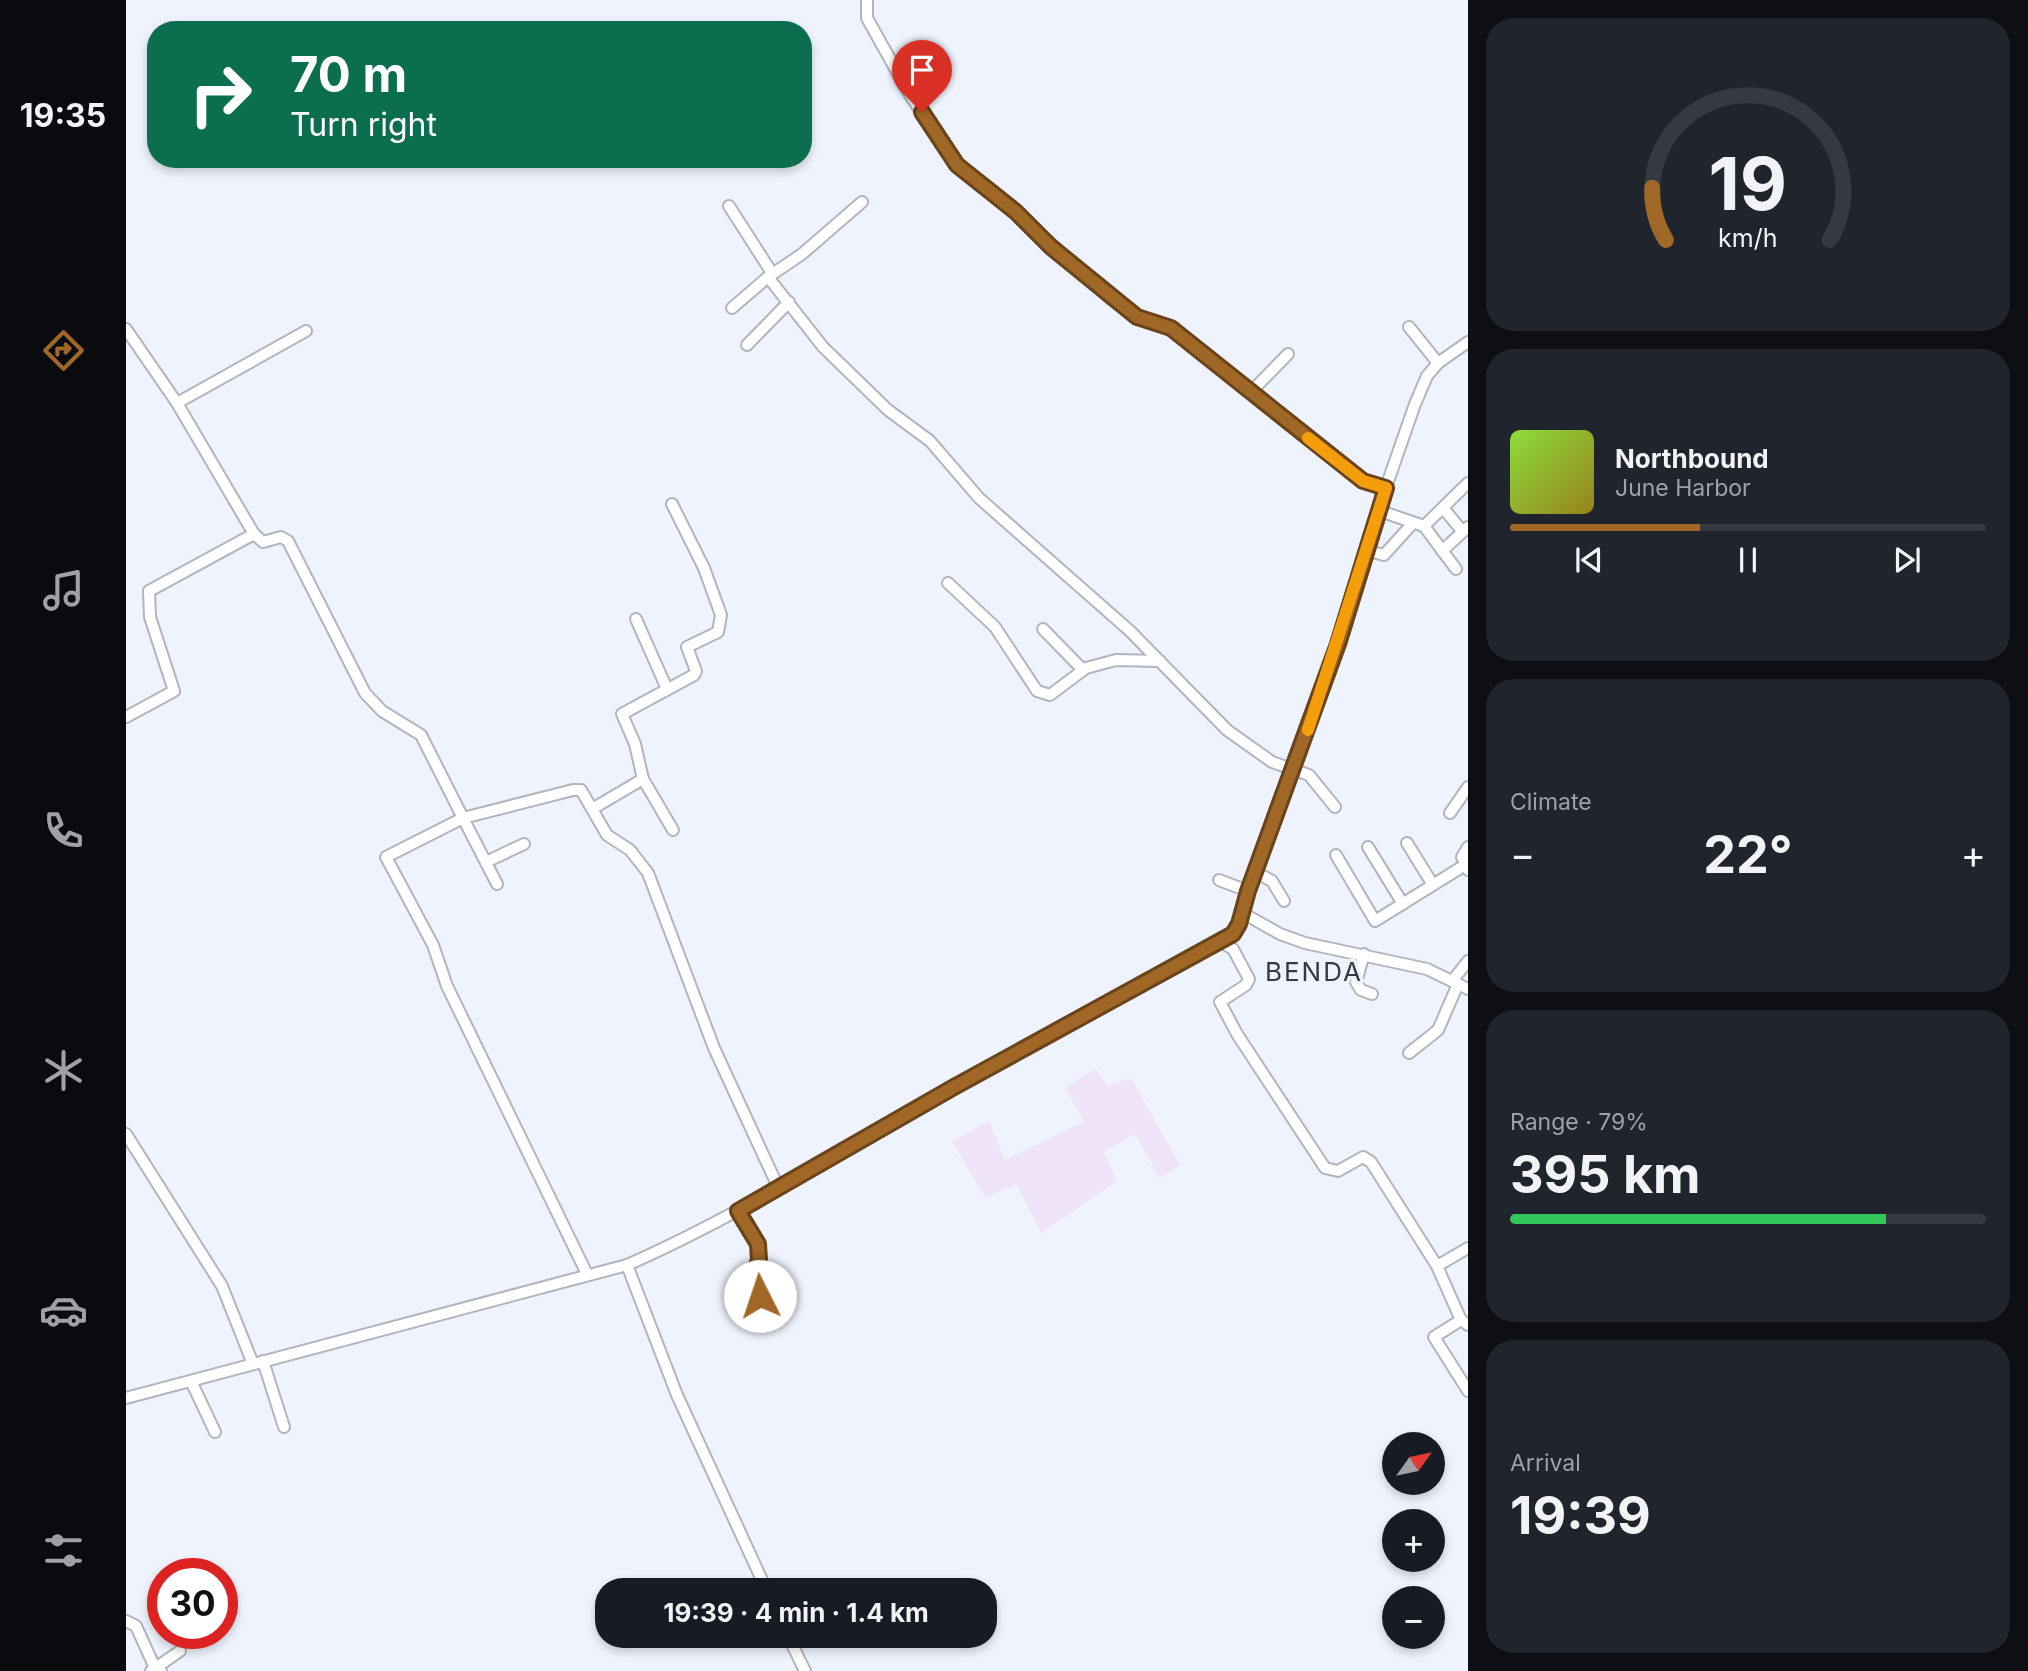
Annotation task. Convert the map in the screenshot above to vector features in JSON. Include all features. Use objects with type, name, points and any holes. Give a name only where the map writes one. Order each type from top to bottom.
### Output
[{"type":"street","points":[[867,0],[867,18],[910,95],[957,165],[1016,212],[1111,299],[1137,317],[1171,328],[1363,481],[1386,488]]},
{"type":"street","points":[[732,308],[770,275],[802,254],[862,202]]},
{"type":"street","points":[[729,206],[770,275],[822,347],[888,410],[930,441],[979,498],[1130,631],[1227,730],[1272,762],[1309,775],[1335,807]]},
{"type":"street","points":[[747,345],[789,302]]},
{"type":"street","points":[[1409,327],[1438,363]]},
{"type":"street","points":[[126,329],[177,403],[254,534],[263,542],[281,537],[288,541],[365,693],[383,711],[421,735],[497,884]]},
{"type":"street","points":[[177,403],[306,331]]},
{"type":"street","points":[[126,1398],[627,1265],[738,1211],[954,1087],[1233,934],[1338,644],[1365,550],[1415,404],[1427,376],[1438,363],[1468,342]]},
{"type":"street","points":[[1252,391],[1288,354]]},
{"type":"street","points":[[1365,550],[1384,555],[1419,524],[1444,509],[1468,483]]},
{"type":"street","points":[[672,504],[704,568],[721,615],[717,634],[687,647],[694,675],[624,712],[621,718],[635,744],[643,779],[673,830]]},
{"type":"street","points":[[1442,551],[1465,529],[1444,509]]},
{"type":"street","points":[[1380,511],[1419,524],[1456,569]]},
{"type":"street","points":[[126,717],[174,691],[150,617],[149,591],[254,534]]},
{"type":"street","points":[[948,583],[995,626],[1037,691],[1050,695],[1083,670],[1116,660],[1160,661]]},
{"type":"street","points":[[636,619],[667,689]]},
{"type":"street","points":[[1043,629],[1083,670]]},
{"type":"street","points":[[592,809],[643,779]]},
{"type":"street","points":[[1450,813],[1468,787]]},
{"type":"street","points":[[587,1274],[447,986],[433,945],[386,857],[463,818],[581,790],[607,835],[629,850],[648,873],[714,1048],[779,1188]]},
{"type":"street","points":[[1407,843],[1433,885]]},
{"type":"street","points":[[486,862],[524,844]]},
{"type":"street","points":[[1368,847],[1402,904]]},
{"type":"street","points":[[1336,855],[1375,921],[1466,868],[1462,857],[1468,847]]},
{"type":"street","points":[[1255,872],[1272,881],[1284,901]]},
{"type":"street","points":[[1219,880],[1248,891]]},
{"type":"street","points":[[1241,912],[1280,934],[1305,943],[1427,969],[1460,985]]},
{"type":"street","points":[[1222,942],[1235,952],[1249,981],[1222,999],[1221,1006],[1322,1165],[1329,1171],[1338,1171],[1363,1157],[1367,1158],[1437,1266],[1464,1323],[1434,1337],[1468,1391]]},
{"type":"street","points":[[1364,954],[1356,982],[1361,990],[1372,995]]},
{"type":"street","points":[[1409,1053],[1442,1025],[1468,961]]},
{"type":"street","points":[[126,1134],[222,1286],[258,1362],[284,1427]]},
{"type":"street","points":[[738,1211],[758,1244],[759,1260],[754,1273],[760,1296]]},
{"type":"street","points":[[1437,1266],[1468,1248]]},
{"type":"street","points":[[627,1265],[677,1395],[761,1578]]},
{"type":"street","points":[[191,1381],[215,1432]]},
{"type":"street","points":[[126,1621],[136,1626],[156,1670],[180,1651]]},
{"type":"street","points":[[794,1648],[805,1671]]},
{"type":"shaded area","points":[[1096,1069],[1108,1086],[1131,1078],[1180,1165],[1160,1178],[1135,1134],[1104,1152],[1117,1181],[1041,1233],[1016,1184],[985,1198],[952,1141],[989,1121],[1005,1160],[1084,1122],[1065,1088]]},
{"type":"slow traffic","points":[[1308,438],[1363,481],[1386,488],[1369,536],[1338,644],[1308,730]]},
{"type":"district","name":"BENDA","points":[[1314,972]]},
{"type":"route","points":[[760,1296],[754,1273],[760,1254],[758,1244],[738,1211],[954,1087],[1233,934],[1239,924],[1248,891],[1338,644],[1369,536],[1386,488],[1363,481],[1171,328],[1137,317],[1111,299],[1051,247],[1016,212],[957,165],[922,112]]}]
